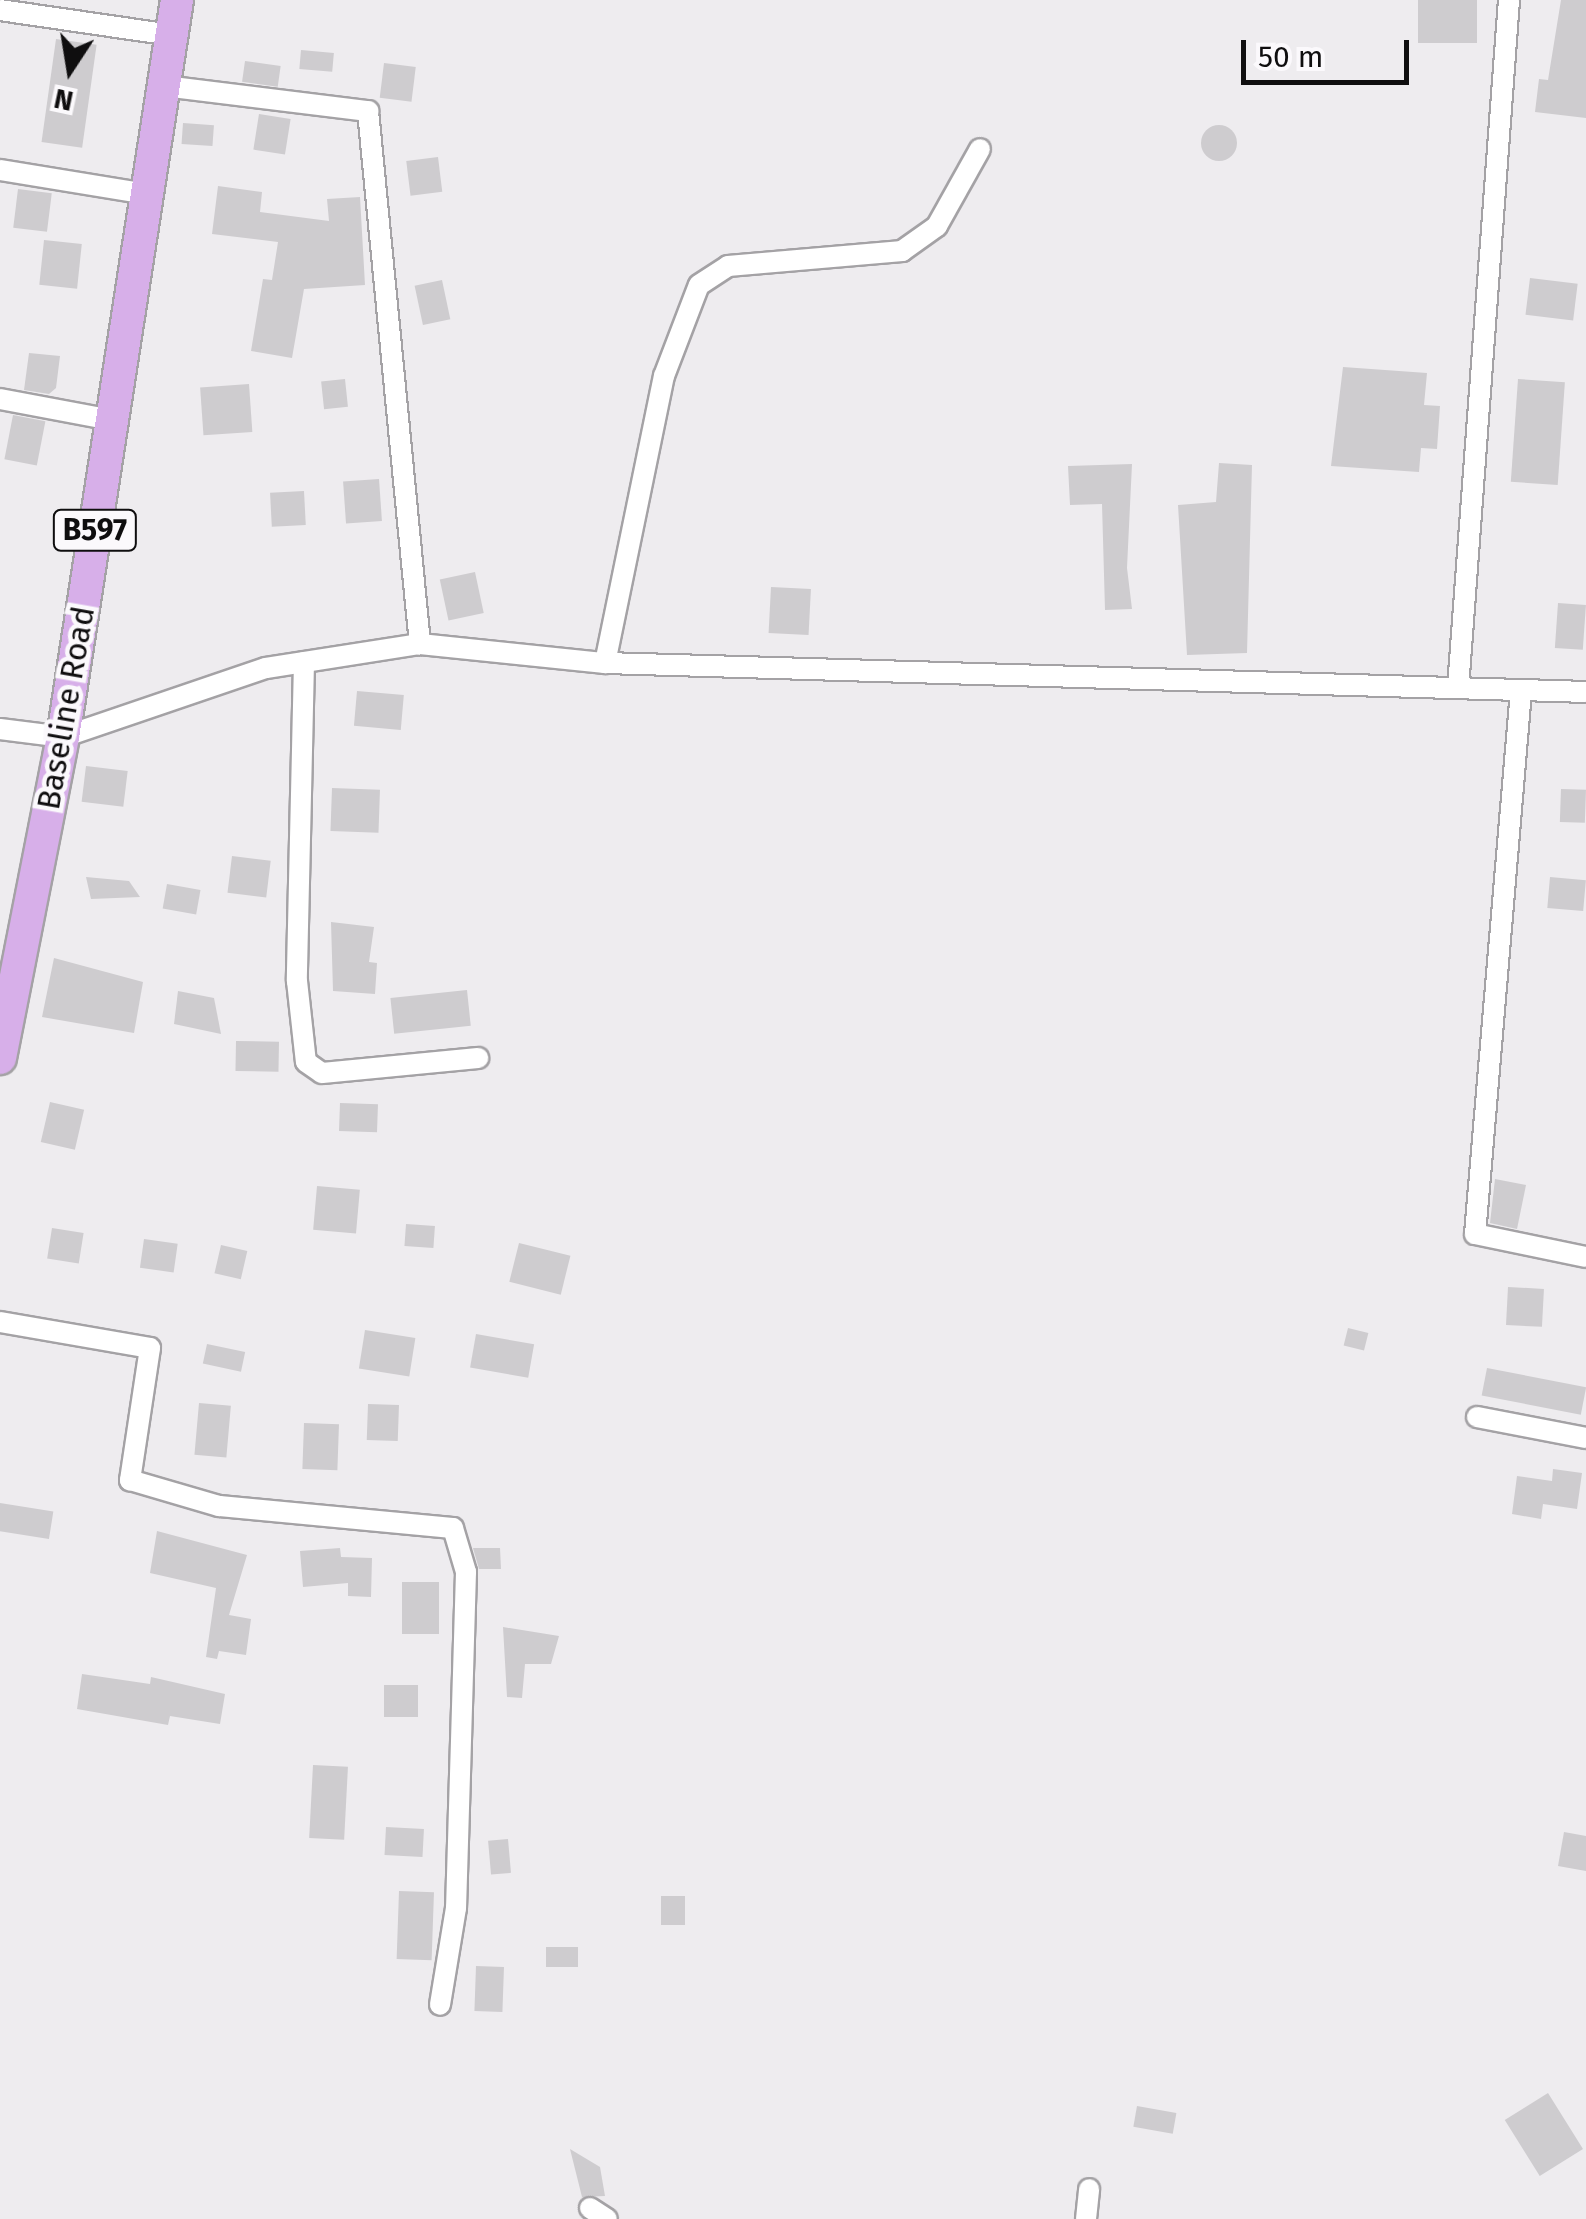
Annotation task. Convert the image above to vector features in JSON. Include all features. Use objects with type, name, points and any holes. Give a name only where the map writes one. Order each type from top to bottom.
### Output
[{"type":"main road","name":"Baseline Road","points":[[0,1058],[11,954],[63,737],[177,0]]},
{"type":"street","points":[[1458,688],[1509,0]]},
{"type":"street","points":[[0,10],[172,35]]},
{"type":"street","points":[[164,86],[368,111],[420,644]]},
{"type":"street","points":[[605,663],[664,376],[698,285],[728,266],[902,251],[937,226],[980,149]]},
{"type":"street","points":[[0,170],[147,194]]},
{"type":"street","points":[[0,400],[112,420]]},
{"type":"street","points":[[0,728],[63,737],[266,668],[420,644],[605,663],[1586,692]]},
{"type":"street","points":[[304,662],[297,981],[306,1062],[322,1073],[478,1058]]},
{"type":"street","points":[[1521,691],[1475,1234],[1586,1257]]},
{"type":"street","points":[[0,1322],[150,1348],[130,1480],[219,1506],[453,1528],[466,1572],[456,1908],[440,2005]]},
{"type":"street","points":[[1477,1417],[1586,1438]]},
{"type":"street","points":[[1086,2219],[1088,2189]]},
{"type":"building","points":[[1418,0],[1477,0],[1477,43],[1418,43]]},
{"type":"building","points":[[1561,0],[1586,0],[1586,118],[1535,112],[1539,79],[1548,80]]},
{"type":"building","points":[[56,39],[97,45],[82,148],[42,142]]},
{"type":"building","points":[[301,50],[334,53],[332,72],[299,69]]},
{"type":"building","points":[[245,61],[281,66],[278,87],[242,82]]},
{"type":"building","points":[[384,63],[416,67],[411,102],[380,98]]},
{"type":"building","points":[[259,114],[291,119],[285,155],[253,150]]},
{"type":"building","points":[[183,123],[214,125],[212,146],[182,144]]},
{"type":"building","points":[[1219,125],[1231,131],[1237,143],[1231,155],[1219,161],[1207,155],[1201,143],[1207,131]]},
{"type":"building","points":[[438,157],[442,192],[411,196],[406,161]]},
{"type":"building","points":[[218,186],[262,192],[260,212],[329,221],[327,199],[360,197],[365,285],[304,289],[292,358],[251,351],[263,279],[272,280],[278,242],[212,234]]},
{"type":"building","points":[[18,189],[52,193],[47,232],[13,228]]},
{"type":"building","points":[[44,240],[82,244],[77,289],[39,285]]},
{"type":"building","points":[[1530,278],[1578,284],[1573,321],[1525,315]]},
{"type":"building","points":[[442,280],[450,319],[423,325],[415,286]]},
{"type":"building","points":[[29,353],[60,356],[56,388],[49,394],[24,390]]},
{"type":"building","points":[[1343,367],[1427,373],[1424,405],[1440,406],[1437,449],[1421,448],[1419,472],[1331,466]]},
{"type":"building","points":[[345,379],[348,407],[324,409],[321,382]]},
{"type":"building","points":[[1518,379],[1565,382],[1558,485],[1511,482]]},
{"type":"building","points":[[249,384],[252,432],[203,435],[200,387]]},
{"type":"building","points":[[13,415],[45,421],[37,465],[4,459]]},
{"type":"building","points":[[1219,463],[1252,465],[1247,653],[1187,655],[1178,505],[1216,502]]},
{"type":"building","points":[[1132,464],[1127,568],[1132,609],[1105,610],[1102,504],[1070,505],[1068,466]]},
{"type":"building","points":[[379,479],[382,521],[346,523],[343,482]]},
{"type":"building","points":[[304,491],[306,525],[272,527],[270,493]]},
{"type":"building","points":[[475,572],[484,613],[449,621],[440,579]]},
{"type":"building","points":[[771,587],[811,589],[809,635],[769,633]]},
{"type":"building","points":[[1558,603],[1586,605],[1583,650],[1555,648]]},
{"type":"building","points":[[357,691],[404,695],[401,730],[354,726]]},
{"type":"building","points":[[86,766],[128,771],[123,807],[82,802]]},
{"type":"building","points":[[332,788],[380,790],[378,833],[330,831]]},
{"type":"building","points":[[1561,789],[1586,790],[1585,823],[1560,822]]},
{"type":"building","points":[[232,856],[271,861],[266,897],[227,893]]},
{"type":"building","points":[[86,877],[129,881],[140,897],[91,899]]},
{"type":"building","points":[[1550,877],[1586,880],[1583,911],[1547,908]]},
{"type":"building","points":[[167,884],[200,890],[196,915],[163,909]]},
{"type":"building","points":[[331,922],[374,927],[369,962],[377,963],[375,994],[333,991]]},
{"type":"building","points":[[54,958],[143,982],[134,1033],[42,1017]]},
{"type":"building","points":[[467,990],[471,1026],[394,1034],[390,998]]},
{"type":"building","points":[[178,991],[214,998],[221,1034],[174,1024]]},
{"type":"building","points":[[236,1041],[279,1042],[278,1072],[235,1071]]},
{"type":"building","points":[[50,1102],[84,1110],[75,1150],[41,1142]]},
{"type":"building","points":[[340,1103],[378,1104],[377,1132],[339,1131]]},
{"type":"building","points":[[1495,1179],[1526,1185],[1517,1229],[1490,1223]]},
{"type":"building","points":[[317,1186],[360,1190],[356,1234],[313,1230]]},
{"type":"building","points":[[406,1224],[435,1226],[433,1248],[404,1246]]},
{"type":"building","points":[[52,1228],[84,1233],[79,1264],[47,1259]]},
{"type":"building","points":[[144,1239],[178,1244],[174,1272],[140,1268]]},
{"type":"building","points":[[519,1243],[570,1256],[561,1295],[509,1282]]},
{"type":"building","points":[[221,1245],[247,1251],[241,1279],[214,1273]]},
{"type":"building","points":[[1508,1287],[1544,1289],[1542,1327],[1506,1325]]},
{"type":"building","points":[[1348,1328],[1368,1333],[1364,1351],[1344,1345]]},
{"type":"building","points":[[365,1330],[415,1338],[409,1376],[359,1369]]},
{"type":"building","points":[[476,1334],[534,1344],[528,1378],[470,1367]]},
{"type":"building","points":[[207,1344],[245,1352],[241,1372],[203,1364]]},
{"type":"building","points":[[1487,1368],[1586,1387],[1581,1415],[1482,1395]]},
{"type":"building","points":[[199,1403],[231,1406],[226,1458],[194,1455]]},
{"type":"building","points":[[368,1404],[399,1405],[398,1441],[367,1440]]},
{"type":"building","points":[[304,1423],[339,1424],[337,1470],[302,1469]]},
{"type":"building","points":[[1553,1469],[1582,1473],[1577,1509],[1543,1504],[1541,1519],[1512,1514],[1517,1476],[1552,1481]]},
{"type":"building","points":[[0,1503],[53,1511],[49,1539],[0,1531]]},
{"type":"building","points":[[157,1531],[247,1555],[229,1615],[251,1619],[246,1655],[219,1651],[217,1659],[206,1657],[216,1588],[150,1573]]},
{"type":"building","points":[[340,1548],[341,1557],[372,1558],[371,1597],[348,1596],[348,1583],[303,1587],[300,1551]]},
{"type":"building","points":[[473,1548],[500,1548],[501,1569],[479,1569]]},
{"type":"building","points":[[402,1582],[439,1582],[439,1634],[402,1634]]},
{"type":"building","points":[[503,1627],[559,1636],[551,1664],[525,1664],[522,1698],[507,1697]]},
{"type":"building","points":[[82,1674],[150,1684],[151,1677],[225,1694],[220,1724],[170,1716],[168,1725],[77,1709]]},
{"type":"building","points":[[384,1685],[418,1685],[418,1717],[384,1717]]},
{"type":"building","points":[[313,1765],[348,1767],[344,1840],[309,1838]]},
{"type":"building","points":[[386,1827],[424,1829],[422,1857],[385,1855]]},
{"type":"building","points":[[1564,1832],[1586,1836],[1586,1871],[1558,1866]]},
{"type":"building","points":[[508,1839],[511,1873],[491,1875],[488,1841]]},
{"type":"building","points":[[399,1891],[434,1892],[432,1960],[397,1959]]},
{"type":"building","points":[[661,1896],[685,1896],[685,1925],[661,1925]]},
{"type":"building","points":[[546,1947],[578,1947],[578,1967],[546,1967]]},
{"type":"building","points":[[476,1966],[504,1967],[502,2012],[474,2011]]},
{"type":"building","points":[[1548,2093],[1583,2149],[1540,2176],[1505,2120]]},
{"type":"building","points":[[1137,2106],[1176,2113],[1173,2134],[1133,2127]]},
{"type":"building","points":[[570,2149],[600,2167],[605,2196],[582,2197]]}]
